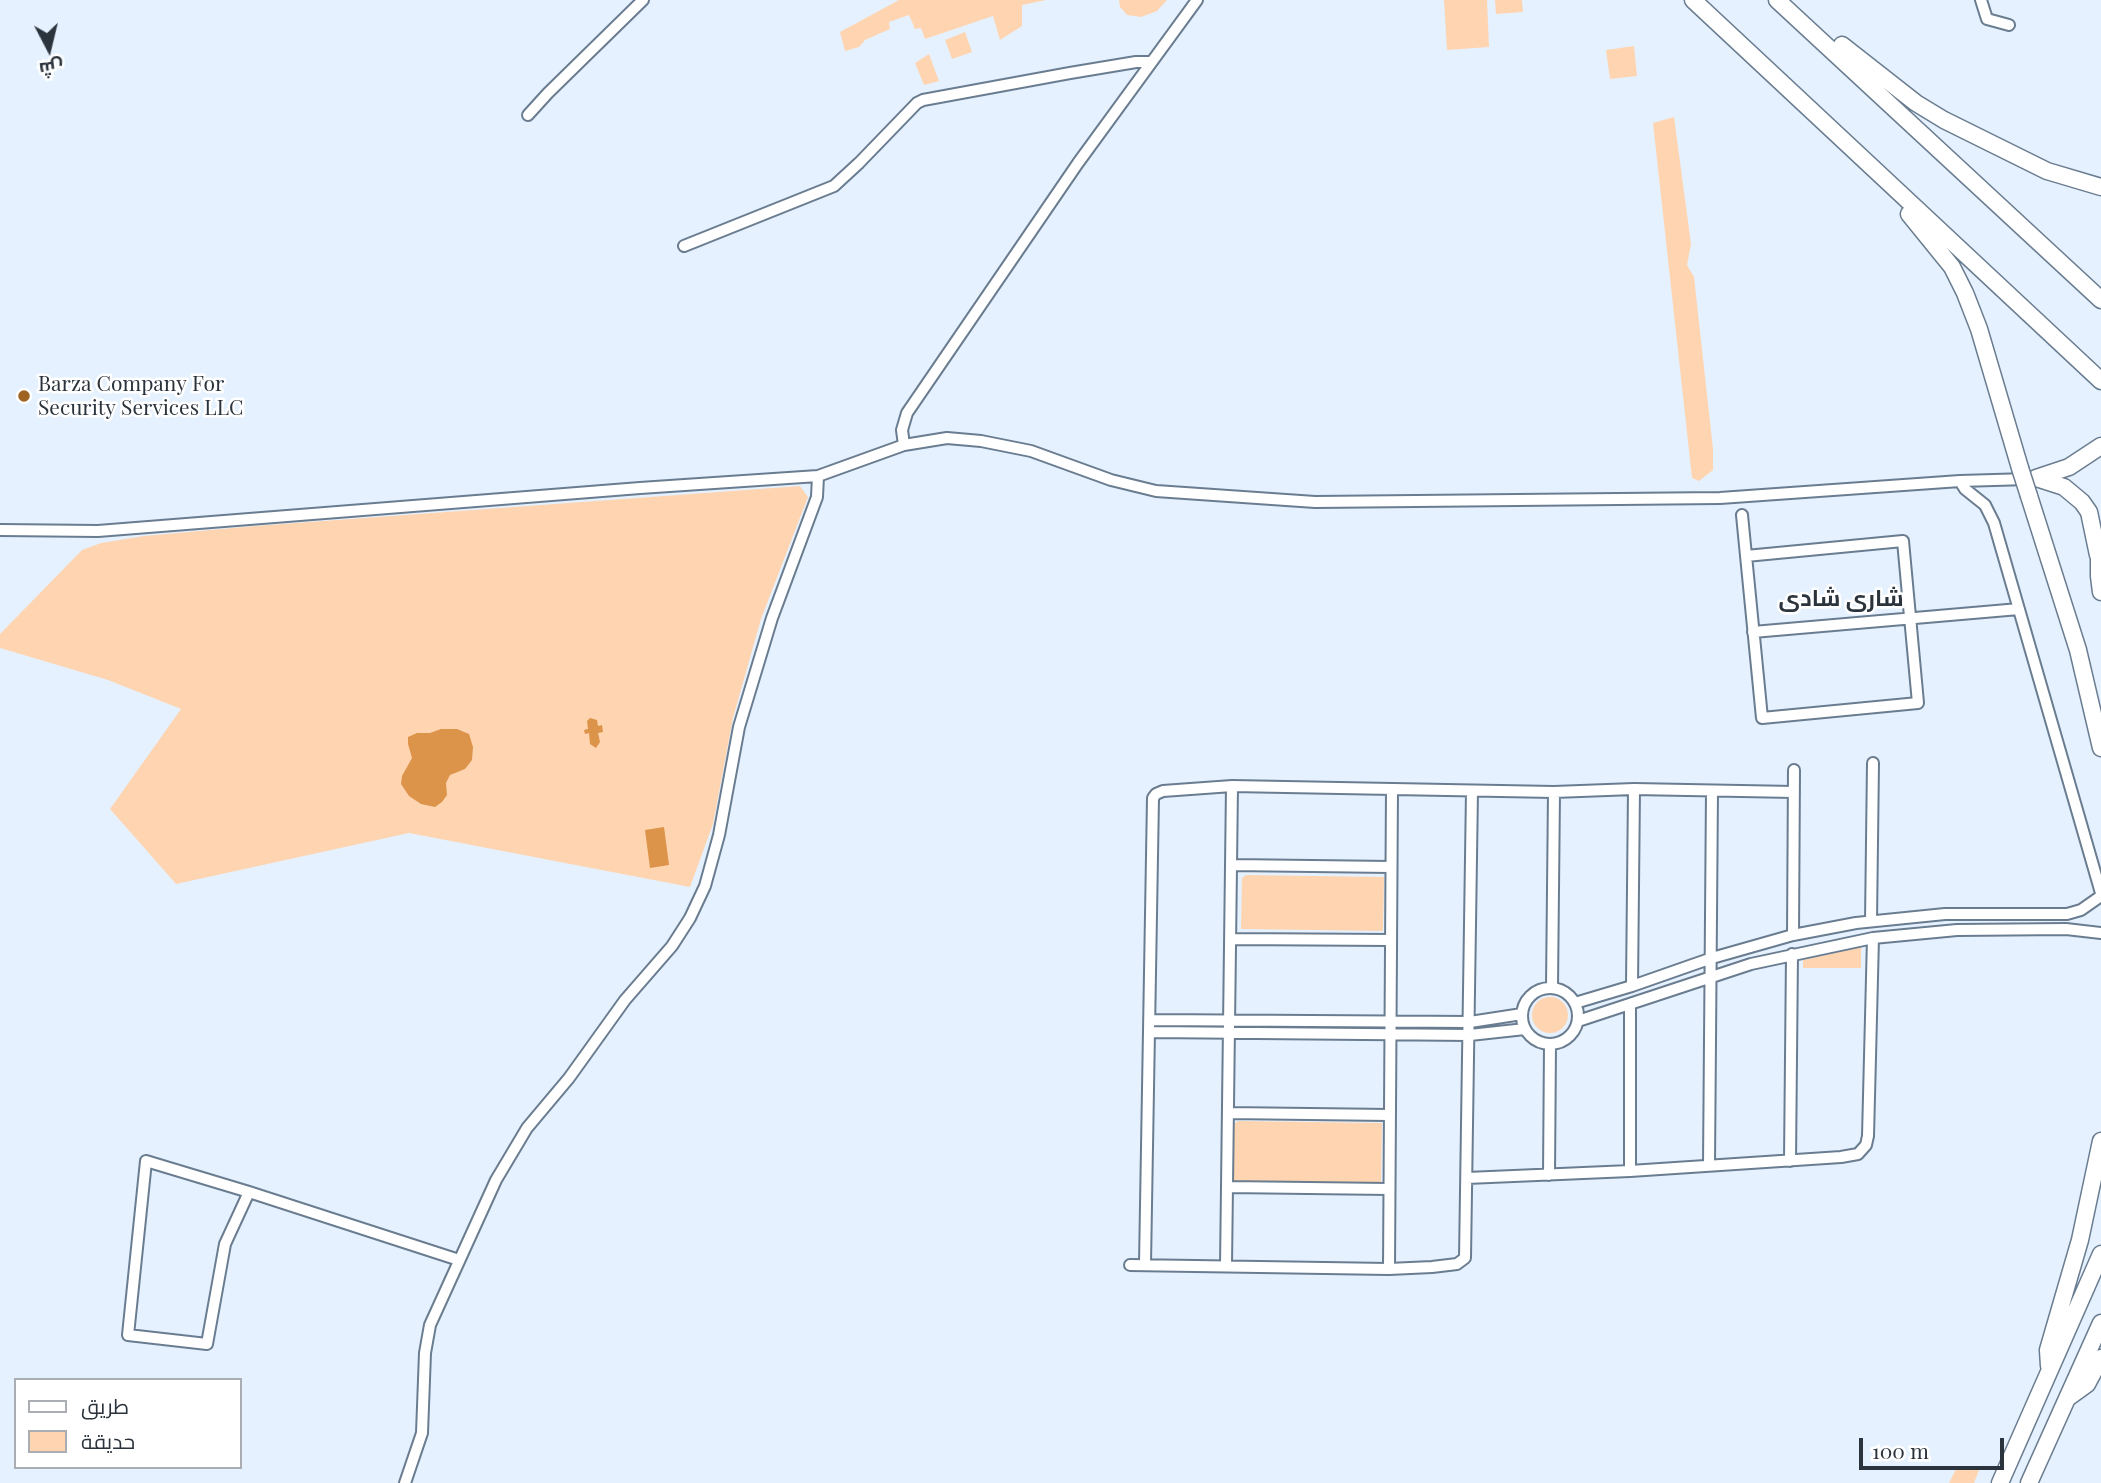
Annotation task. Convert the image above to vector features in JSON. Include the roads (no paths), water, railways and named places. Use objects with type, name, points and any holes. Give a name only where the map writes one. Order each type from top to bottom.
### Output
[{"type":"highway","points":[[1693,0],[2101,380]]},
{"type":"highway","points":[[1777,0],[2101,300]]},
{"type":"highway","points":[[1785,0],[1925,109],[2017,158],[2101,187]]},
{"type":"highway","points":[[1877,173],[1952,267],[1965,293],[1979,329],[2078,650],[2101,707]]},
{"type":"highway","points":[[2036,478],[2069,467],[2101,446]]},
{"type":"highway","points":[[2036,478],[2064,488],[2082,502],[2089,512],[2098,555],[2101,592]]},
{"type":"highway","points":[[2098,555],[2101,529]]},
{"type":"highway","points":[[2078,650],[2101,748]]},
{"type":"highway","points":[[2050,1372],[2048,1350],[2080,1240],[2101,1141]]},
{"type":"highway","points":[[2000,1483],[2101,1254]]},
{"type":"highway","points":[[2029,1483],[2101,1323]]},
{"type":"highway","points":[[2067,1399],[2087,1384],[2101,1357]]},
{"type":"street","points":[[528,115],[643,0]]},
{"type":"street","points":[[904,445],[902,430],[907,413],[1150,62],[1197,0]]},
{"type":"street","points":[[1981,0],[1986,19],[2008,25]]},
{"type":"street","points":[[684,246],[834,186],[923,100],[1150,62]]},
{"type":"street","points":[[0,530],[98,531],[818,476],[904,445],[947,438],[981,441],[1031,451],[1111,480],[1156,491],[1315,502],[1720,498],[2036,478]]},
{"type":"street","points":[[405,1483],[422,1433],[425,1353],[430,1325],[496,1180],[518,1140],[569,1078],[625,1000],[672,946],[698,902],[715,852],[739,727],[772,618],[817,496],[818,476]]},
{"type":"street","points":[[1575,1003],[1712,958],[1793,935],[1871,921],[1945,914],[2067,914],[2081,911],[2101,895],[1989,512],[1959,481]]},
{"type":"street","points":[[1741,515],[1762,718],[1918,703],[1903,541],[1746,556]]},
{"type":"street","points":[[1753,632],[2019,609]]},
{"type":"street","points":[[1871,921],[1874,763]]},
{"type":"street","points":[[1793,935],[1794,770]]},
{"type":"street","points":[[1145,1264],[1153,799],[1163,791],[1233,786],[1554,792],[1634,789],[1794,792]]},
{"type":"street","points":[[1226,1266],[1233,786]]},
{"type":"street","points":[[1389,1269],[1392,789]]},
{"type":"street","points":[[1632,986],[1634,789]]},
{"type":"street","points":[[1130,1265],[1389,1269],[1457,1264],[1465,1258],[1472,790]]},
{"type":"street","points":[[1710,1166],[1712,791]]},
{"type":"street","points":[[1552,987],[1554,792]]},
{"type":"street","points":[[1232,865],[1391,867]]},
{"type":"street","points":[[1578,1021],[1710,977],[1792,954],[1873,938],[1958,930],[2066,929],[2101,933]]},
{"type":"street","points":[[1467,1178],[1790,1161],[1862,1152],[1866,1145],[1873,938]]},
{"type":"street","points":[[1231,939],[1391,940]]},
{"type":"street","points":[[1790,1161],[1792,954]]},
{"type":"street","points":[[1552,987],[1566,992],[1575,1003],[1578,1021],[1567,1038],[1550,1044],[1532,1037],[1525,1029],[1522,1014],[1525,1003],[1539,990],[1552,987]]},
{"type":"street","points":[[1630,1004],[1630,1171]]},
{"type":"street","points":[[1150,1026],[1470,1022],[1522,1014]]},
{"type":"street","points":[[1231,1026],[1390,1035],[1470,1035],[1525,1029]]},
{"type":"street","points":[[1549,1175],[1550,1044]]},
{"type":"street","points":[[1229,1113],[1390,1115]]},
{"type":"street","points":[[249,1192],[225,1244],[207,1344],[128,1335],[146,1161],[249,1192],[459,1260]]},
{"type":"street","points":[[1227,1187],[1389,1189]]},
{"type":"place","name":"Barza Company For Security Services LLC","points":[[24,396]]},
{"type":"district","name":"شاری شادی","points":[[1841,599]]}]
